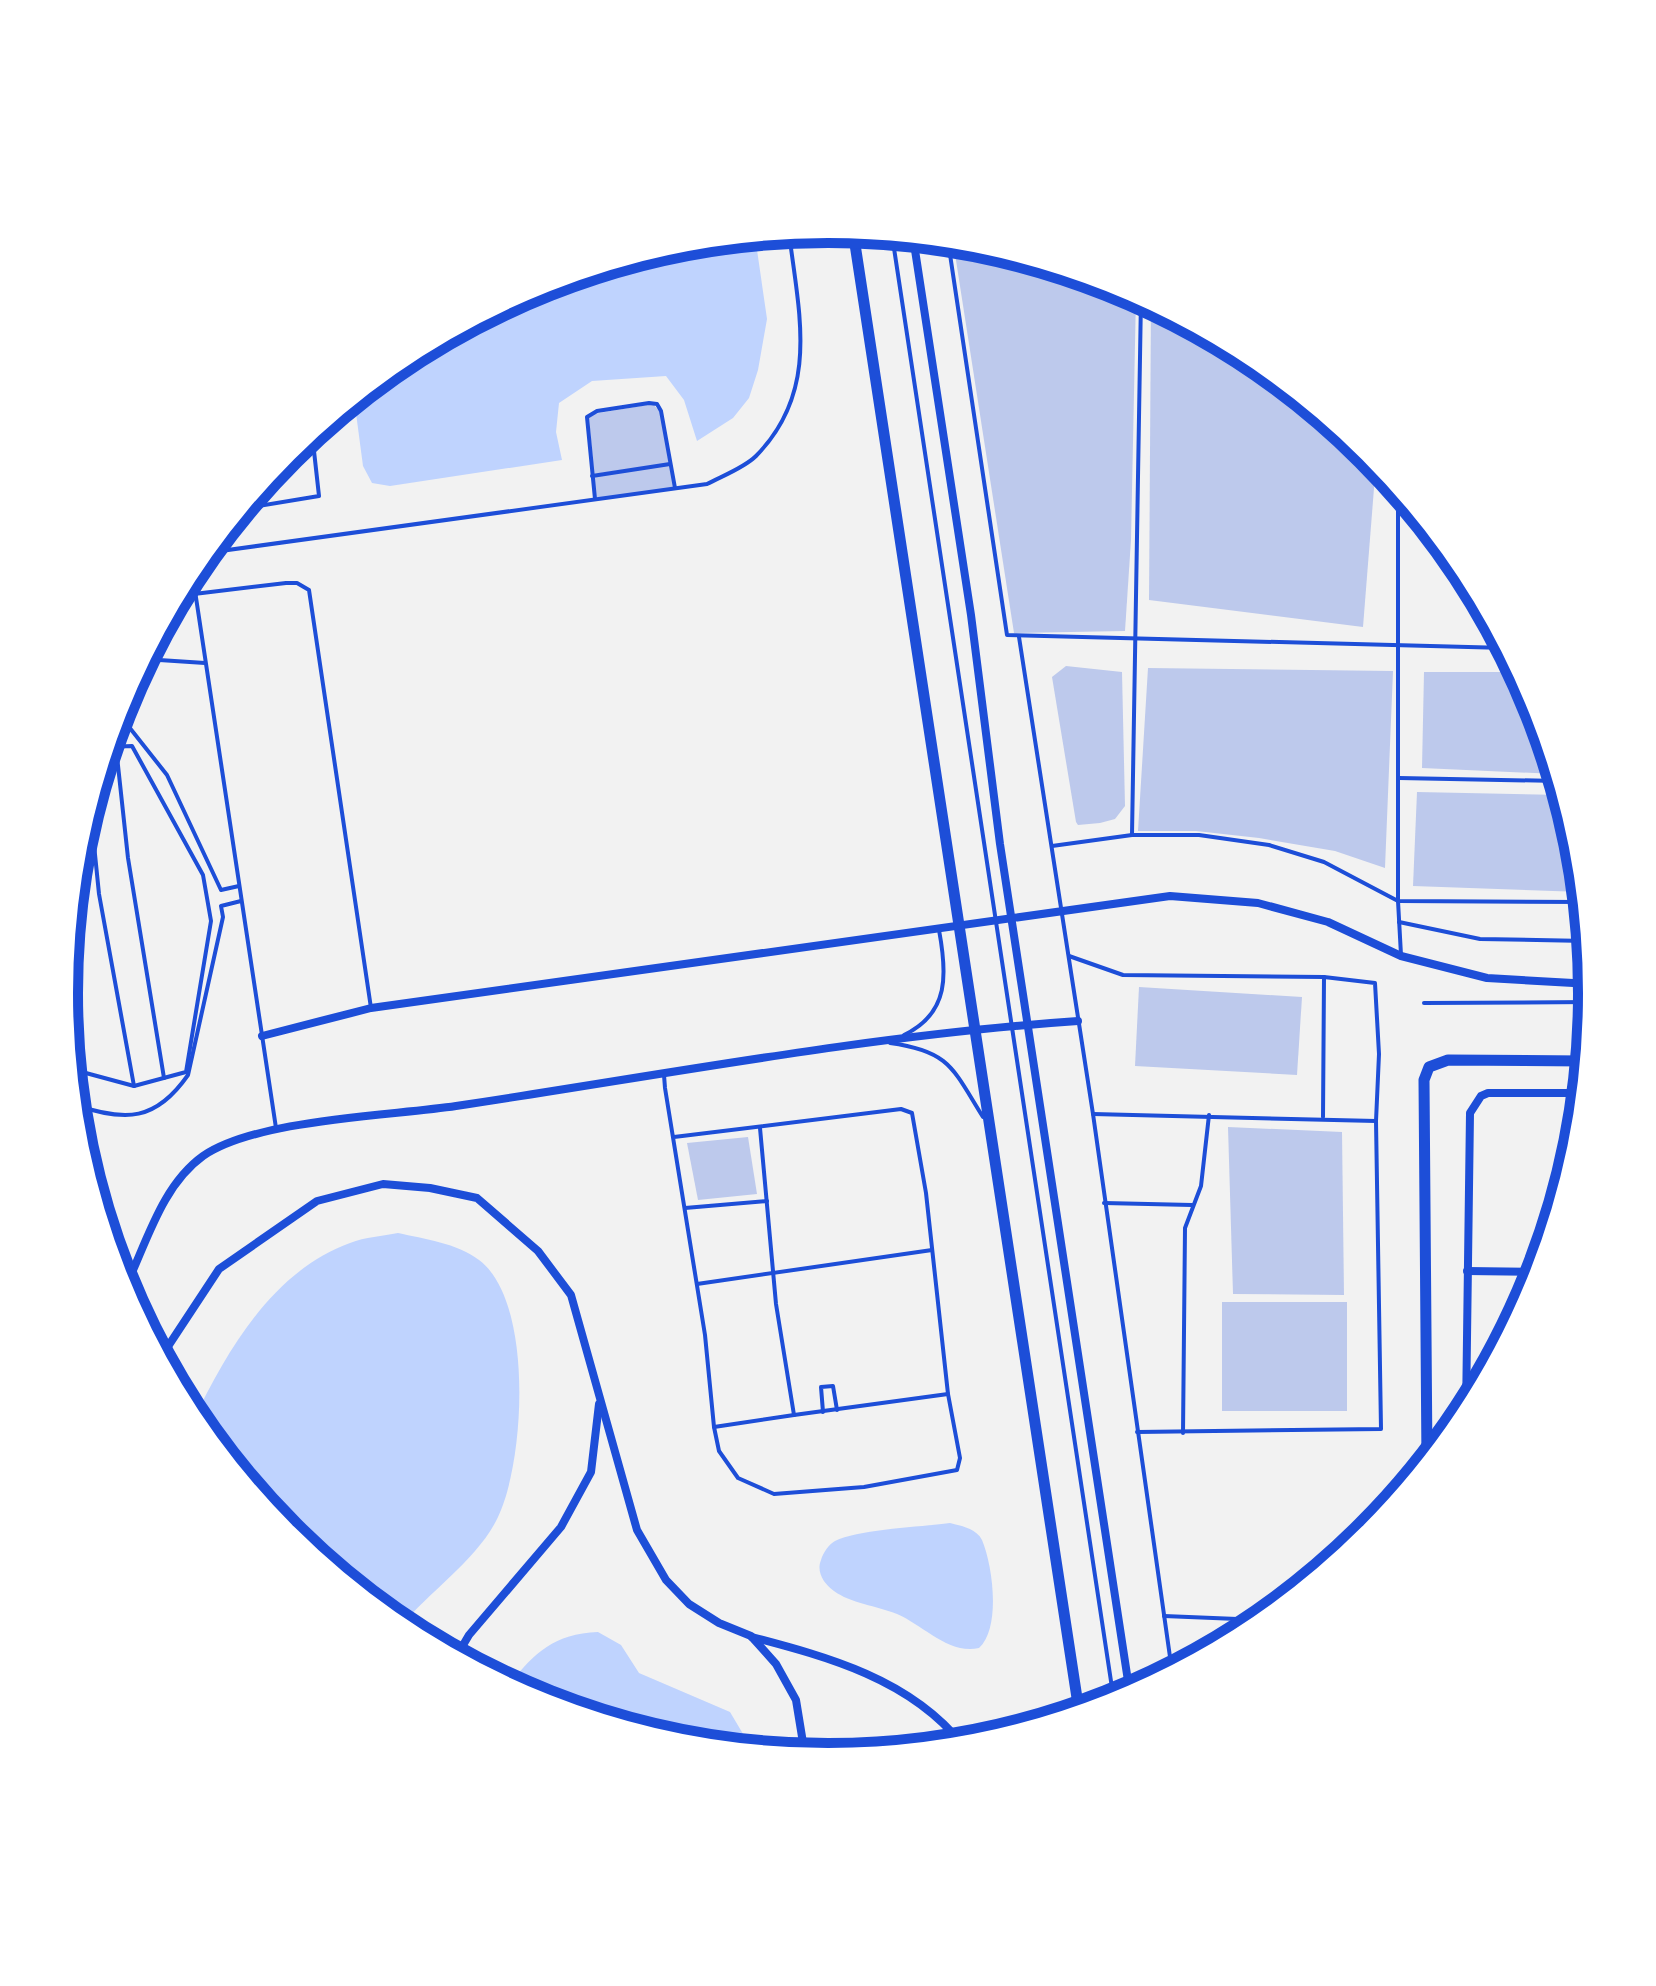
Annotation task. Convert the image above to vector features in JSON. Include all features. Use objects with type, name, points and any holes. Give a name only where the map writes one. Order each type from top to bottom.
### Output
[{"type":"street","points":[[855,244],[1077,1700]]},
{"type":"street","points":[[915,248],[1128,1680]]},
{"type":"street","points":[[262,1036],[371,1008],[904,936],[1170,896],[1258,903],[1328,922],[1401,956],[1487,978],[1578,983]]},
{"type":"street","points":[[131,1270],[172,1186],[204,1156],[276,1128],[452,1107],[973,1028],[1078,1021]]},
{"type":"street","points":[[1427,1445],[1424,1080],[1429,1067],[1448,1060],[1574,1061]]},
{"type":"street","points":[[1466,1387],[1469,1127],[1475,1103],[1481,1096],[1500,1091],[1572,1093]]},
{"type":"street","points":[[167,1348],[219,1269],[317,1201],[383,1184],[430,1188],[477,1198],[538,1251],[571,1295],[637,1530],[666,1580],[689,1604],[719,1623],[751,1636],[840,1661],[900,1691],[953,1733]]},
{"type":"street","points":[[1467,1271],[1524,1272]]},
{"type":"street","points":[[462,1648],[561,1527],[591,1472],[599,1399]]},
{"type":"street","points":[[751,1636],[776,1664],[796,1700],[803,1742]]},
{"type":"lane","points":[[222,551],[707,484],[754,458],[788,413],[800,370],[802,343],[790,245]]},
{"type":"lane","points":[[894,246],[1112,1687]]},
{"type":"lane","points":[[950,253],[1005,630],[1009,637],[1494,648]]},
{"type":"lane","points":[[1132,835],[1141,311]]},
{"type":"lane","points":[[595,499],[587,417],[597,411],[649,403],[657,404],[661,411],[675,488]]},
{"type":"lane","points":[[258,505],[320,496],[314,448]]},
{"type":"lane","points":[[592,476],[670,464]]},
{"type":"lane","points":[[1398,506],[1398,901],[1401,956]]},
{"type":"lane","points":[[276,1128],[194,594],[286,583],[297,583],[309,590],[371,1008]]},
{"type":"lane","points":[[1019,637],[1093,1114],[1170,1660]]},
{"type":"lane","points":[[156,660],[205,663]]},
{"type":"lane","points":[[128,725],[167,775],[221,890],[239,886]]},
{"type":"lane","points":[[82,1072],[134,1086],[186,1072],[211,921],[203,875],[132,746],[120,747]]},
{"type":"lane","points":[[117,756],[128,858],[164,1078]]},
{"type":"lane","points":[[1399,778],[1547,781]]},
{"type":"lane","points":[[1052,846],[1132,835],[1199,835],[1269,845],[1324,862],[1398,901],[1573,902]]},
{"type":"lane","points":[[94,841],[99,894],[134,1086]]},
{"type":"lane","points":[[87,1108],[125,1117],[158,1108],[178,1089],[188,1075],[223,917],[221,906],[241,901]]},
{"type":"lane","points":[[1399,922],[1480,939],[1576,941]]},
{"type":"lane","points":[[888,1042],[918,1028],[934,1013],[944,992],[946,967],[939,930]]},
{"type":"lane","points":[[1069,956],[1123,975],[1324,977],[1375,983],[1379,1054],[1376,1121],[1381,1429],[1137,1432]]},
{"type":"lane","points":[[1323,1117],[1324,977]]},
{"type":"lane","points":[[1424,1003],[1578,1002]]},
{"type":"lane","points":[[888,1042],[920,1047],[943,1057],[990,1127]]},
{"type":"lane","points":[[664,1075],[697,1284],[714,1427],[719,1451],[738,1478],[774,1494],[864,1487],[957,1470],[960,1458],[948,1394],[917,1129],[912,1113],[901,1109],[674,1137]]},
{"type":"lane","points":[[1093,1114],[1323,1117],[1376,1121]]},
{"type":"lane","points":[[1183,1433],[1185,1228],[1205,1168],[1209,1115]]},
{"type":"lane","points":[[760,1128],[773,1273],[794,1415]]},
{"type":"lane","points":[[685,1208],[767,1201]]},
{"type":"lane","points":[[1104,1203],[1192,1205]]},
{"type":"lane","points":[[697,1284],[932,1250]]},
{"type":"lane","points":[[823,1412],[821,1387],[833,1386],[837,1410]]},
{"type":"lane","points":[[714,1427],[948,1394]]},
{"type":"lane","points":[[1164,1616],[1242,1619]]},
{"type":"water","points":[[757,247],[767,319],[758,370],[749,398],[733,418],[697,441],[684,400],[666,376],[592,381],[559,403],[556,432],[562,460],[390,486],[372,483],[363,466],[356,411],[411,369],[453,343],[496,320],[587,283],[682,257]]},
{"type":"water","points":[[398,1233],[461,1249],[479,1260],[497,1281],[509,1310],[516,1345],[518,1422],[514,1459],[498,1517],[467,1560],[410,1616],[333,1557],[298,1523],[264,1488],[201,1405],[238,1340],[276,1293],[298,1272],[323,1256],[368,1238]]},
{"type":"water","points":[[950,1523],[976,1533],[986,1551],[992,1580],[993,1612],[986,1639],[979,1648],[957,1647],[897,1614],[840,1595],[822,1577],[822,1557],[835,1541],[874,1531]]},
{"type":"water","points":[[598,1632],[621,1645],[639,1673],[730,1712],[746,1738],[682,1729],[634,1717],[587,1703],[517,1675],[547,1647],[583,1633]]},
{"type":"building","points":[[955,254],[1069,283],[1136,309],[1131,540],[1125,631],[1014,633]]},
{"type":"building","points":[[1151,316],[1203,343],[1285,398],[1323,429],[1375,480],[1363,627],[1149,600]]},
{"type":"building","points":[[653,404],[660,412],[669,463],[594,474],[589,418],[593,414]]},
{"type":"building","points":[[670,464],[674,488],[596,499],[594,477]]},
{"type":"building","points":[[1066,666],[1122,672],[1125,806],[1115,819],[1078,825],[1076,822],[1052,677]]},
{"type":"building","points":[[1148,668],[1393,671],[1385,868],[1335,851],[1259,838],[1196,831],[1138,831]]},
{"type":"building","points":[[1424,672],[1506,672],[1544,773],[1422,768]]},
{"type":"building","points":[[1417,792],[1551,795],[1571,892],[1413,886]]},
{"type":"building","points":[[1139,987],[1302,997],[1297,1075],[1135,1066]]},
{"type":"building","points":[[1228,1127],[1342,1132],[1344,1295],[1233,1294]]},
{"type":"building","points":[[748,1137],[757,1194],[698,1200],[687,1143]]},
{"type":"building","points":[[1222,1302],[1347,1302],[1347,1411],[1222,1411]]}]
